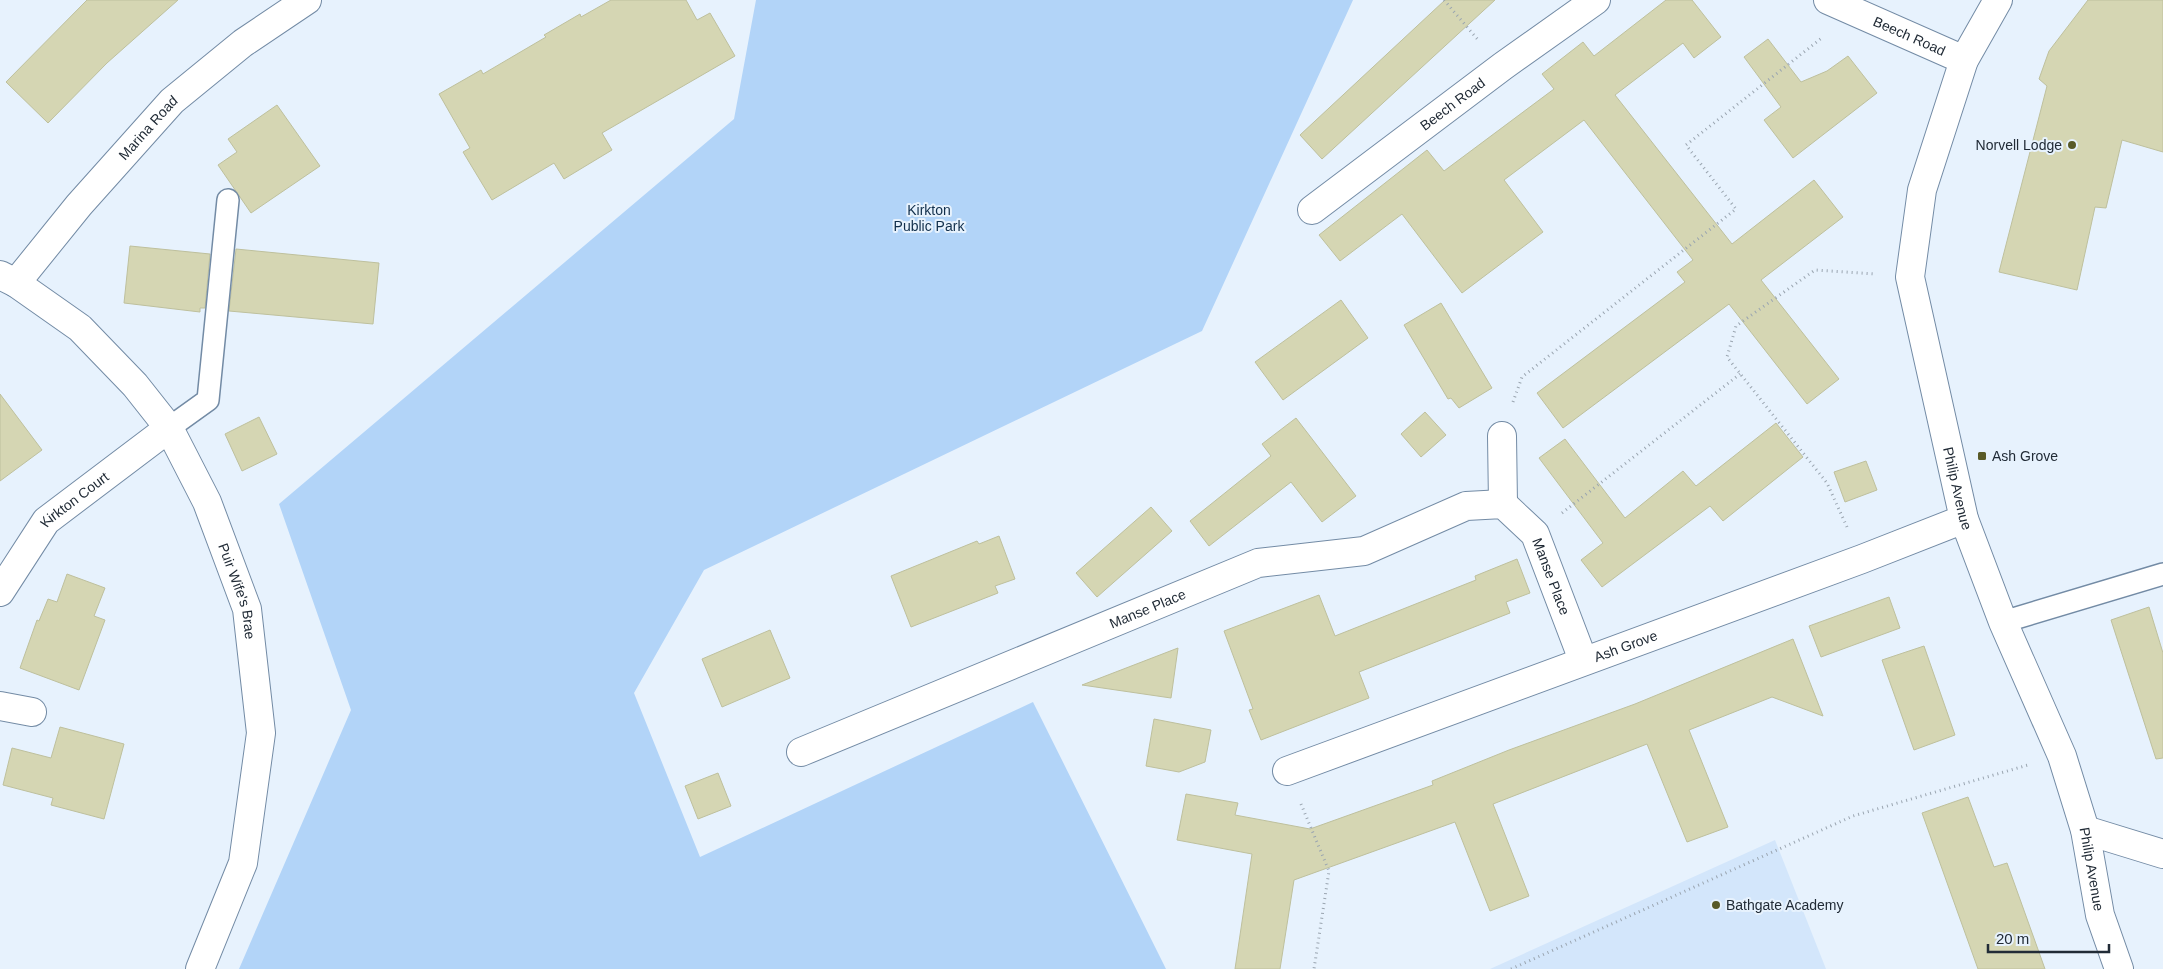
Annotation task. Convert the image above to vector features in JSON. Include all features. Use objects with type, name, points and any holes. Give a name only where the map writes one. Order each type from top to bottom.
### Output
[{"type":"street","name":"Marina Road","points":[[8,279],[172,101],[243,44],[307,0]]},
{"type":"street","name":"Beech Road","points":[[1312,210],[1503,66],[1596,0]]},
{"type":"street","name":"Beech Road","points":[[1828,0],[1964,60]]},
{"type":"street","name":"Philip Avenue","points":[[1998,0],[1964,60],[1922,190],[1910,277],[1964,519],[2003,622],[2062,756],[2085,830],[2100,915],[2118,969]]},
{"type":"street","name":"Puir Wife's Brae","points":[[8,279],[80,328],[135,385],[169,428],[207,502],[247,610],[261,733],[243,863],[200,969]]},
{"type":"street","name":"Kirkton Court","points":[[0,592],[46,522],[169,428]]},
{"type":"street","points":[[1502,436],[1504,504]]},
{"type":"street","name":"Manse Place","points":[[801,752],[1258,563],[1364,551],[1466,506],[1504,504],[1535,534],[1583,660]]},
{"type":"street","name":"Ash Grove","points":[[1287,771],[1583,660],[1862,559],[1964,519]]},
{"type":"street","points":[[0,706],[32,712]]},
{"type":"street","points":[[2085,830],[2163,854]]},
{"type":"lane","points":[[169,428],[208,400],[228,200]]},
{"type":"lane","points":[[2003,622],[2163,574]]},
{"type":"path","points":[[1444,0],[1468,28]]},
{"type":"path","points":[[1502,436],[1522,377],[1736,209],[1686,145],[1855,12]]},
{"type":"path","points":[[1862,559],[1827,483],[1727,357],[1736,326],[1815,270],[1910,277]]},
{"type":"path","points":[[1535,534],[1740,374]]},
{"type":"path","points":[[1511,969],[1853,816],[2062,756]]},
{"type":"path","points":[[1287,771],[1329,871],[1314,969]]},
{"type":"shaded area","name":"Bathgate Academy","points":[[1775,840],[1826,969],[1490,969]]},
{"type":"green space","name":"Kirkton Public Park","points":[[756,0],[1353,0],[1202,331],[704,570],[634,693],[700,857],[1033,702],[1166,969],[239,969],[351,710],[279,504],[734,119]]},
{"type":"building","points":[[87,0],[178,0],[107,63],[48,123],[6,82]]},
{"type":"building","points":[[611,0],[686,0],[697,20],[710,13],[735,56],[602,133],[612,150],[564,179],[554,163],[492,200],[463,152],[470,148],[439,94],[481,70],[483,74],[546,37],[544,35],[580,14],[581,17]]},
{"type":"building","points":[[1445,0],[1495,0],[1322,159],[1300,135]]},
{"type":"building","points":[[1666,0],[1692,0],[1721,37],[1694,58],[1683,43],[1615,95],[1732,244],[1814,180],[1843,217],[1761,280],[1839,379],[1807,404],[1729,304],[1563,428],[1537,393],[1685,282],[1677,272],[1693,260],[1584,120],[1504,180],[1543,232],[1462,293],[1402,214],[1340,261],[1319,235],[1427,150],[1444,171],[1554,89],[1542,74],[1583,42],[1594,56]]},
{"type":"building","name":"Norvell Lodge","points":[[2088,0],[2163,0],[2163,152],[2122,140],[2106,208],[2095,207],[2077,290],[1999,272],[2047,86],[2039,79],[2049,51]]},
{"type":"building","points":[[1768,39],[1801,82],[1827,71],[1848,56],[1877,93],[1793,158],[1764,120],[1781,107],[1744,57]]},
{"type":"building","points":[[277,105],[320,166],[251,213],[218,165],[237,152],[228,139]]},
{"type":"building","points":[[130,246],[210,254],[205,308],[200,308],[200,312],[124,303]]},
{"type":"building","points":[[236,249],[379,263],[373,324],[229,311]]},
{"type":"building","points":[[1341,300],[1368,338],[1283,400],[1255,362]]},
{"type":"building","points":[[1441,303],[1492,388],[1459,408],[1451,398],[1448,399],[1404,325]]},
{"type":"building","points":[[0,394],[42,450],[0,481]]},
{"type":"building","points":[[1425,412],[1446,435],[1421,457],[1401,434]]},
{"type":"building","points":[[259,417],[277,454],[242,471],[225,434]]},
{"type":"building","points":[[1296,418],[1356,496],[1322,522],[1291,482],[1209,546],[1190,521],[1271,456],[1262,444]]},
{"type":"building","points":[[1776,423],[1803,457],[1723,521],[1710,506],[1602,587],[1581,560],[1603,543],[1539,458],[1565,439],[1625,518],[1683,471],[1696,486]]},
{"type":"building","points":[[1866,461],[1877,490],[1845,502],[1834,472]]},
{"type":"building","points":[[1151,507],[1172,531],[1097,597],[1076,573]]},
{"type":"building","points":[[999,536],[1015,579],[995,586],[998,593],[911,627],[891,576],[977,541],[979,544]]},
{"type":"building","points":[[1517,559],[1530,593],[1506,602],[1510,613],[1359,672],[1369,698],[1261,740],[1249,710],[1253,709],[1224,631],[1319,595],[1335,636],[1476,580],[1475,576]]},
{"type":"building","points":[[67,574],[105,588],[94,616],[105,620],[79,690],[20,668],[37,620],[39,621],[48,599],[57,602]]},
{"type":"building","points":[[1889,597],[1900,628],[1821,657],[1809,626]]},
{"type":"building","points":[[2149,607],[2163,653],[2163,758],[2156,759],[2111,620]]},
{"type":"building","points":[[770,630],[790,678],[722,707],[702,659]]},
{"type":"building","points":[[1793,639],[1823,716],[1772,697],[1689,730],[1728,827],[1687,842],[1647,744],[1493,804],[1529,896],[1490,911],[1455,822],[1294,880],[1280,969],[1235,969],[1252,854],[1177,840],[1186,794],[1238,803],[1235,815],[1310,829],[1433,785],[1432,781],[1509,750],[1635,704]]},
{"type":"building","points":[[1924,646],[1955,735],[1914,750],[1882,660]]},
{"type":"building","points":[[1178,648],[1171,698],[1082,685]]},
{"type":"building","points":[[1154,719],[1211,730],[1205,762],[1179,772],[1146,766]]},
{"type":"building","points":[[60,727],[124,744],[104,819],[51,805],[53,798],[3,785],[12,748],[51,758]]},
{"type":"building","points":[[718,773],[731,806],[698,819],[685,786]]},
{"type":"building","points":[[1968,797],[1994,867],[2007,863],[2045,969],[1978,969],[1922,813]]},
{"type":"place","name":"Norvell Lodge","points":[[2072,145]]},
{"type":"place","name":"Ash Grove","points":[[1982,456]]},
{"type":"place","name":"Bathgate Academy","points":[[1716,905]]}]
